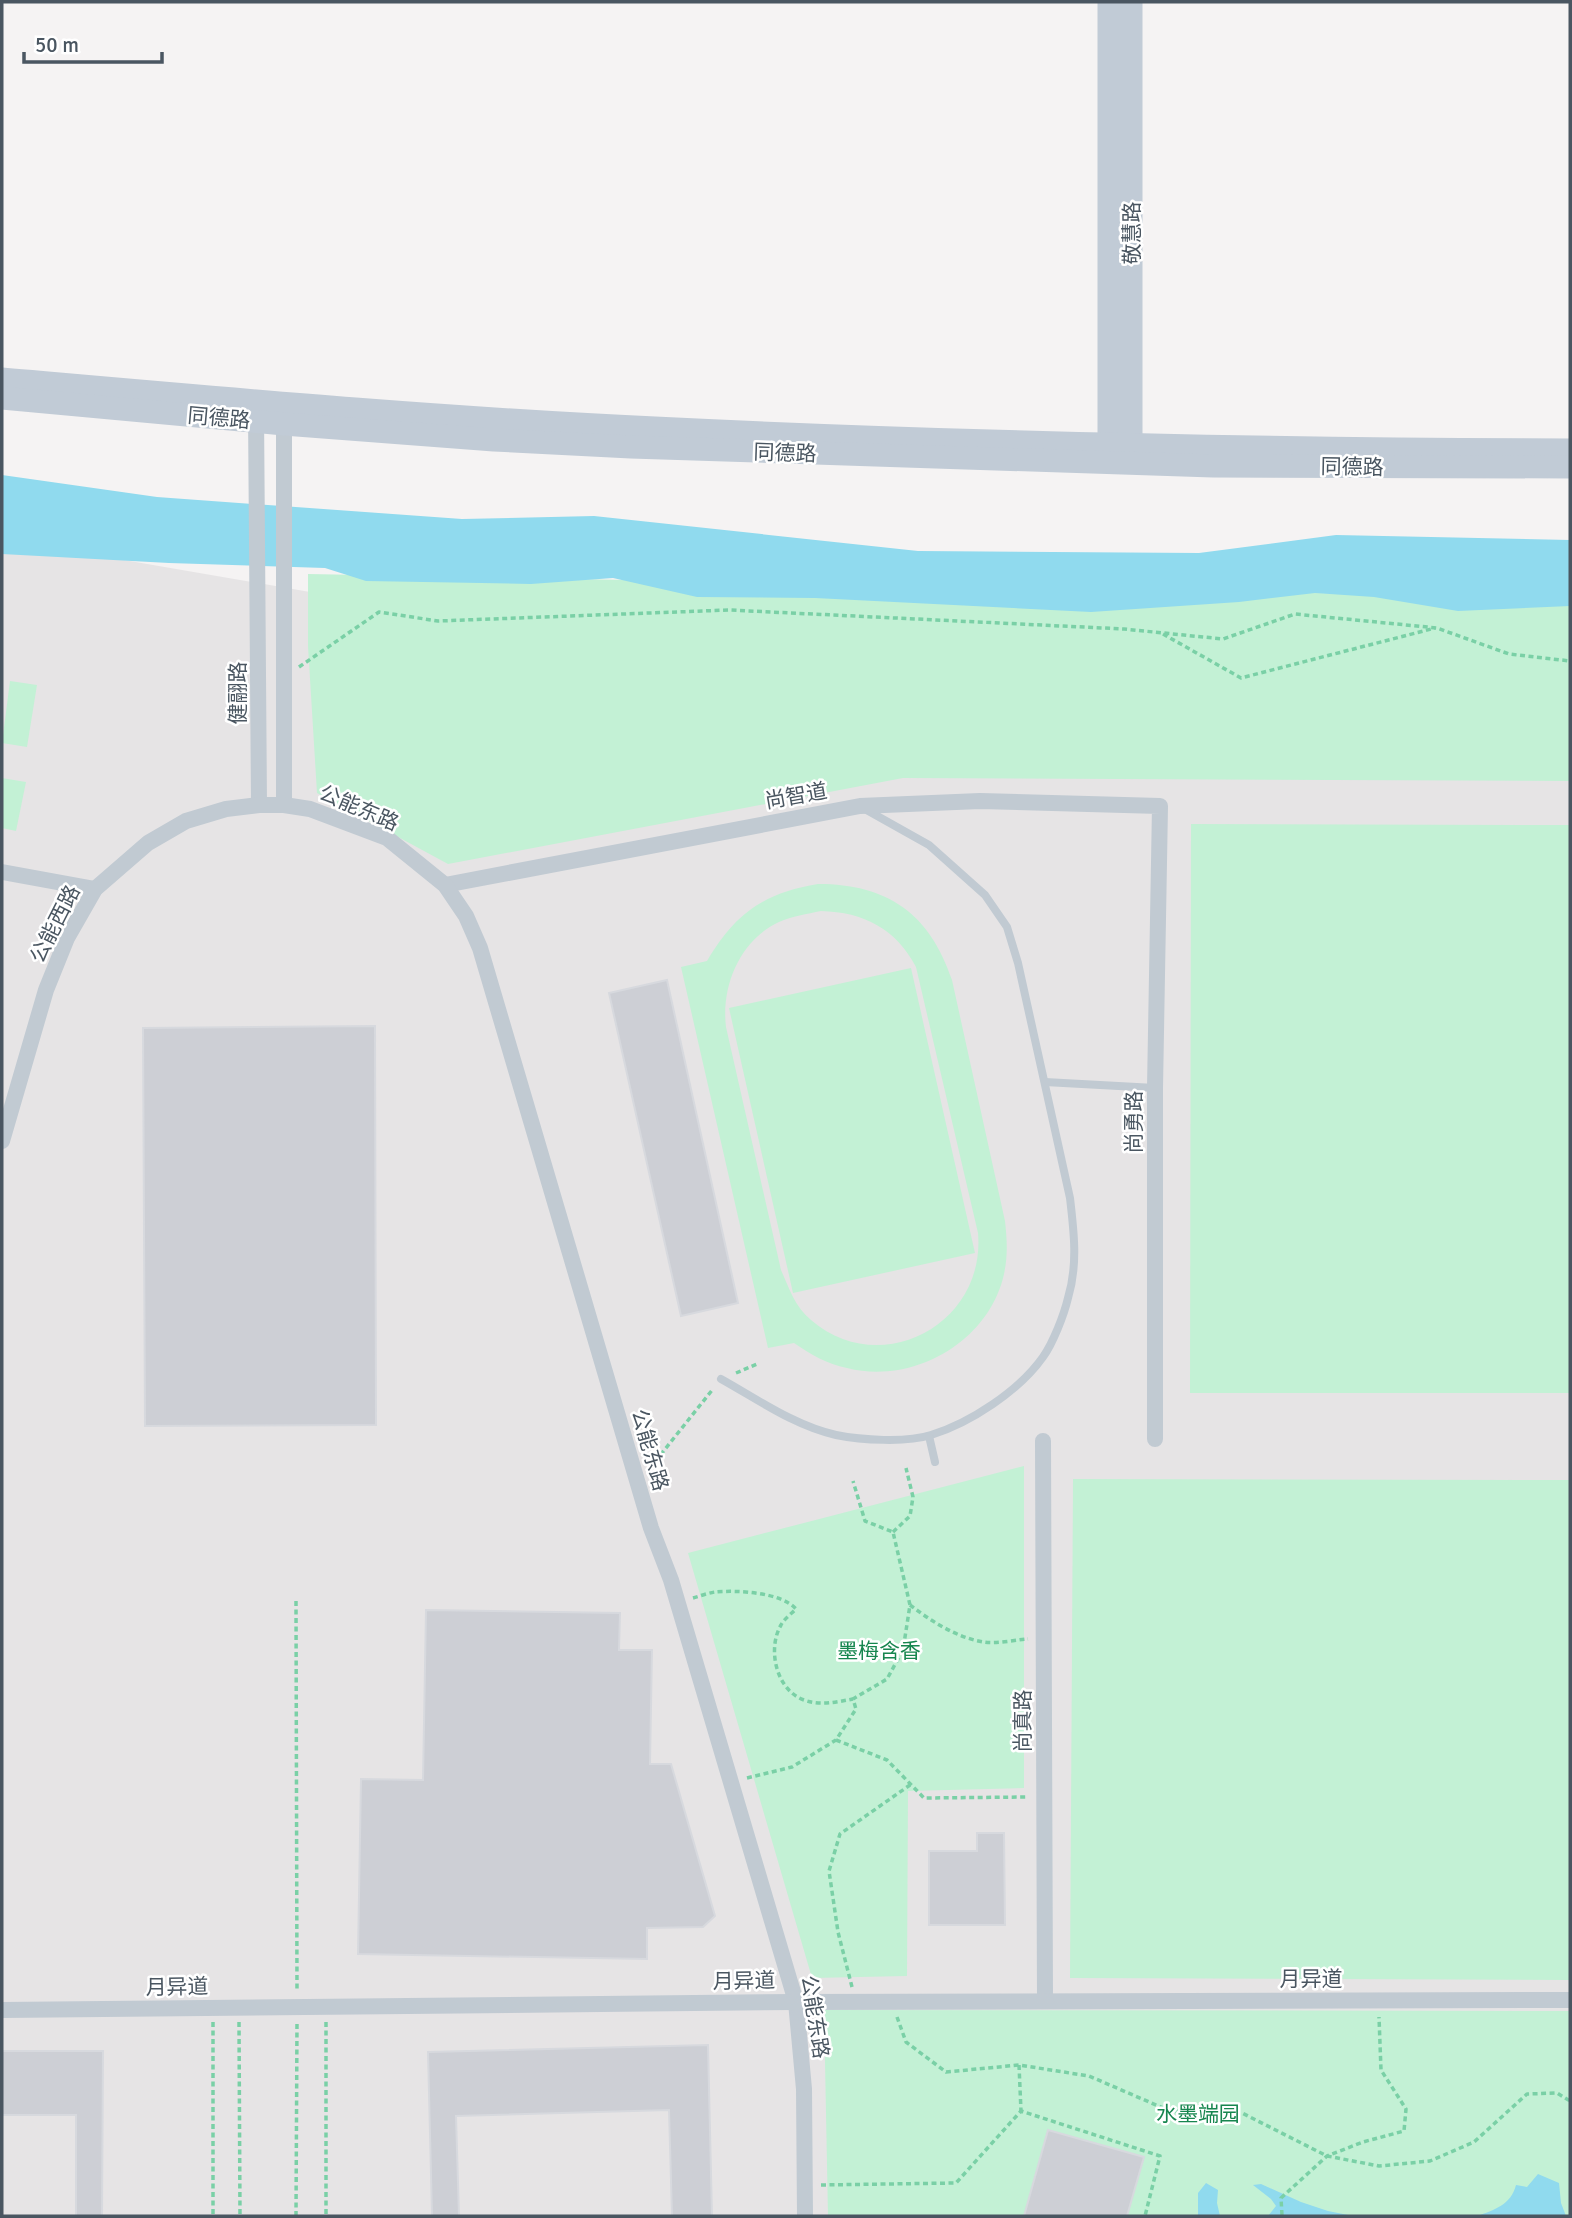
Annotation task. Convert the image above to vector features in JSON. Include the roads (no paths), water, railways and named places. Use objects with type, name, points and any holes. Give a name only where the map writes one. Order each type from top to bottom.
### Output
[{"type":"main road","name":"敬慧路","points":[[1109,2],[1121,454]]},
{"type":"main road","name":"敬慧路","points":[[1121,454],[1131,2]]},
{"type":"main road","name":"同德路","points":[[2,379],[284,414],[653,428],[1432,468],[1570,467]]},
{"type":"main road","name":"同德路","points":[[2,398],[256,411]]},
{"type":"main road","name":"同德路","points":[[1121,454],[1570,450]]},
{"type":"street","name":"健翮路","points":[[256,411],[259,805]]},
{"type":"street","points":[[284,414],[284,805]]},
{"type":"street","name":"尚智道","points":[[445,885],[860,806],[980,801],[1160,806]]},
{"type":"street","name":"公能西路","points":[[2,1141],[46,990],[67,938],[96,889],[148,844],[186,821],[226,809],[284,805]]},
{"type":"street","name":"公能东路","points":[[284,805],[310,808],[387,838],[445,885],[466,916],[480,948],[638,1483],[678,1603],[796,2002],[804,2089],[805,2216]]},
{"type":"street","name":"尚勇路","points":[[1155,1438],[1155,1088],[1160,806]]},
{"type":"street","points":[[2,872],[96,889]]},
{"type":"street","name":"尚真路","points":[[1043,1441],[1045,2001]]},
{"type":"street","name":"月异道","points":[[2,2010],[856,2001],[1570,2000]]},
{"type":"lane","points":[[721,1379],[800,1423],[834,1434],[865,1440],[929,1436],[960,1423],[991,1405],[1018,1384],[1043,1356],[1068,1299],[1074,1269],[1075,1236],[1070,1198],[1018,963],[1007,927],[985,895],[929,845],[860,806]]},
{"type":"lane","points":[[1045,1082],[1155,1088]]},
{"type":"lane","points":[[929,1436],[935,1462]]},
{"type":"water","points":[[2,475],[157,497],[462,519],[594,516],[918,551],[1199,553],[1336,535],[1570,540],[1570,606],[1458,611],[1374,597],[1315,593],[1239,602],[1091,612],[815,598],[697,597],[613,578],[531,584],[366,581],[325,568],[2,554]]},
{"type":"water","points":[[1538,2174],[1559,2183],[1561,2203],[1566,2216],[1477,2216],[1501,2206],[1514,2192],[1516,2185],[1527,2187]]},
{"type":"water","points":[[1206,2183],[1218,2190],[1220,2216],[1197,2216],[1198,2193]]},
{"type":"water","points":[[1261,2184],[1301,2202],[1353,2216],[1268,2216],[1276,2206],[1253,2185]]},
{"type":"park label","name":"墨梅含香","points":[[879,1651]]},
{"type":"park label","name":"水墨端园","points":[[1198,2114]]}]
